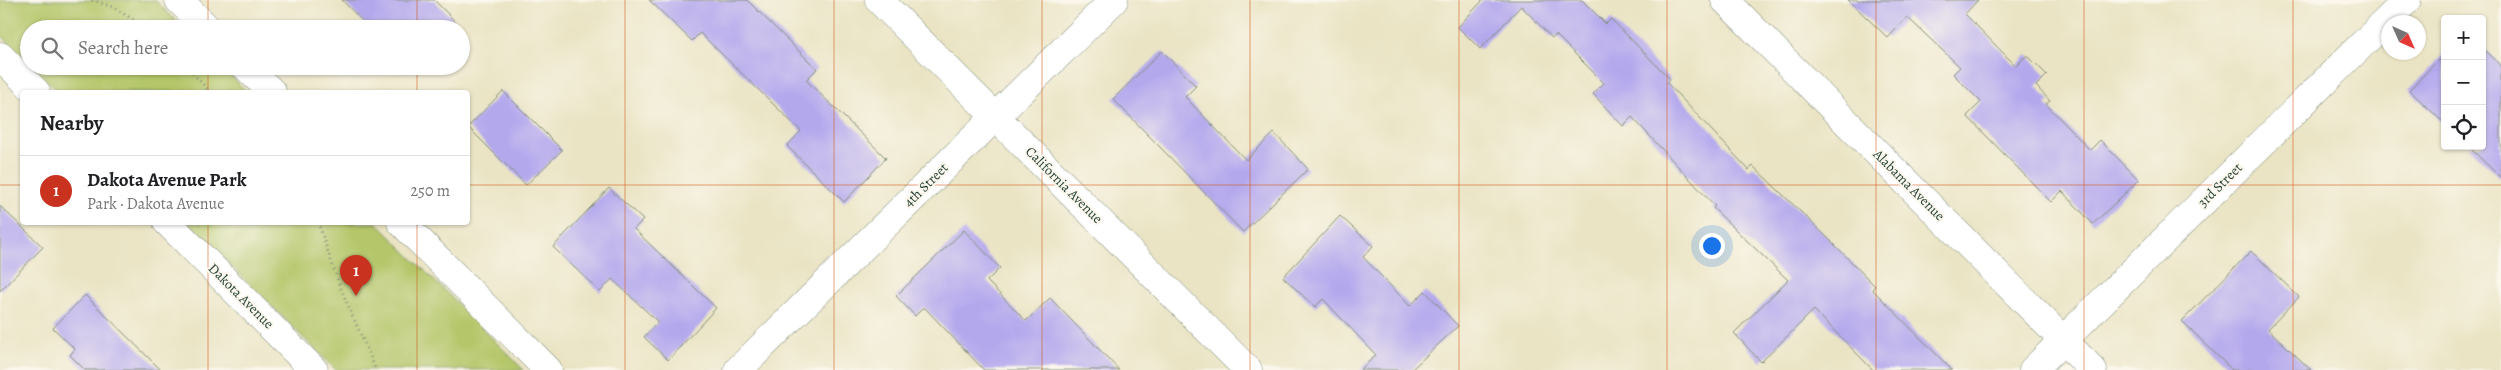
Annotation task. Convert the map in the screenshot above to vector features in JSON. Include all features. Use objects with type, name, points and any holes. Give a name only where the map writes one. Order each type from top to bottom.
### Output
[{"type":"street","points":[[179,0],[199,20]]},
{"type":"street","name":"California Avenue","points":[[879,0],[1248,370]]},
{"type":"street","name":"4th Street","points":[[738,370],[1114,0]]},
{"type":"street","name":"Alabama Avenue","points":[[1725,0],[2093,370]]},
{"type":"street","name":"3rd Street","points":[[2033,370],[2407,0]]},
{"type":"street","points":[[0,56],[34,90]]},
{"type":"street","points":[[255,75],[270,90]]},
{"type":"street","name":"Dakota Avenue","points":[[170,225],[314,370]]},
{"type":"street","points":[[404,225],[548,370]]},
{"type":"path","points":[[92,0],[114,7],[134,20]]},
{"type":"path","points":[[194,75],[208,90]]},
{"type":"path","points":[[319,225],[338,282],[376,370]]},
{"type":"green space","points":[[0,0],[155,0],[175,20],[20,20],[20,54],[0,34]]},
{"type":"green space","points":[[41,75],[230,75],[245,90],[57,90]]},
{"type":"green space","points":[[190,225],[379,225],[524,370],[336,370]]},
{"type":"building","points":[[342,0],[434,0],[454,20],[361,20]]},
{"type":"building","points":[[649,0],[747,0],[817,69],[806,80],[886,158],[844,202],[787,146],[801,131],[700,33],[692,41]]},
{"type":"building","points":[[1483,0],[1582,0],[1606,24],[1611,19],[1670,79],[1667,83],[1749,170],[1753,166],[1831,241],[1875,286],[1872,289],[1952,370],[1873,370],[1814,310],[1761,362],[1734,333],[1788,280],[1713,208],[1715,206],[1632,117],[1623,126],[1593,94],[1604,83],[1556,35],[1552,38],[1521,6],[1480,49],[1458,27]]},
{"type":"building","points":[[1848,0],[1978,0],[1965,14],[2016,66],[2027,55],[2047,75],[2036,86],[2050,101],[2046,104],[2090,150],[2100,140],[2139,180],[2093,224],[2062,191],[2051,202],[1967,116],[1981,102],[1953,74],[1960,67],[1907,17],[1888,38]]},
{"type":"building","points":[[1162,51],[1196,86],[1185,97],[1246,160],[1274,133],[1308,169],[1243,232],[1113,99]]},
{"type":"building","points":[[2486,51],[2501,65],[2501,178],[2472,150],[2486,150]]},
{"type":"building","points":[[2441,57],[2441,120],[2409,90]]},
{"type":"building","points":[[503,91],[562,150],[526,185],[470,129],[470,125]]},
{"type":"building","points":[[609,188],[643,220],[634,229],[716,308],[668,360],[644,337],[658,322],[612,279],[600,292],[553,247]]},
{"type":"building","points":[[0,206],[43,247],[0,291]]},
{"type":"building","points":[[1340,216],[1373,246],[1363,257],[1410,306],[1425,291],[1458,326],[1411,370],[1360,370],[1376,355],[1323,299],[1315,307],[1283,277]]},
{"type":"building","points":[[964,230],[1000,268],[987,281],[1026,321],[1050,298],[1119,370],[984,370],[924,307],[915,316],[896,296]]},
{"type":"building","points":[[2251,251],[2299,297],[2268,329],[2311,370],[2232,370],[2182,321]]},
{"type":"building","points":[[85,295],[161,370],[85,370],[70,355],[75,349],[53,328]]},
{"type":"place","name":"Dakota Avenue Park","points":[[356,296]]}]
